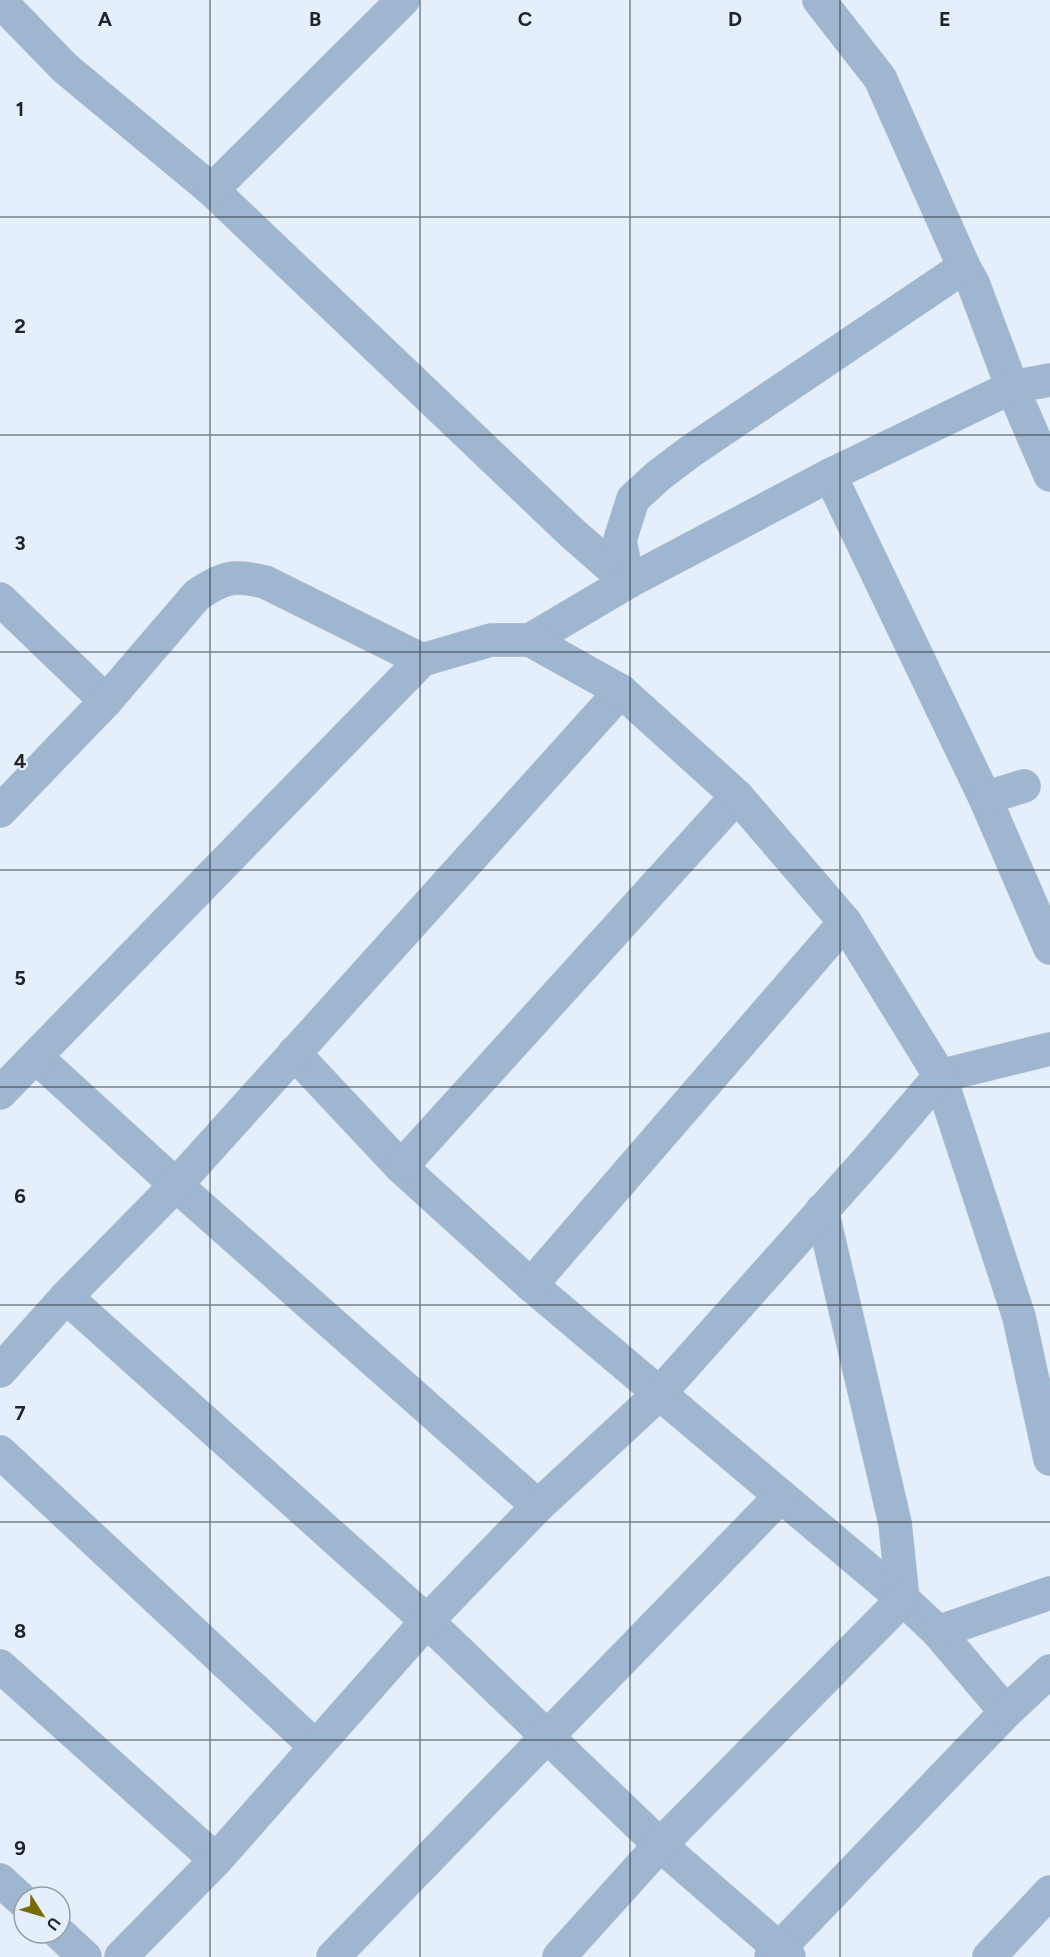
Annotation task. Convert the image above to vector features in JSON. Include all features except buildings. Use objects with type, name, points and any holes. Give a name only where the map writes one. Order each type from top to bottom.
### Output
[{"type":"street","points":[[212,190],[403,0]]},
{"type":"street","points":[[819,0],[880,78],[973,283],[1012,387],[1050,475]]},
{"type":"street","points":[[0,1],[65,68],[212,190],[572,532],[628,582]]},
{"type":"street","points":[[628,582],[620,540],[633,499],[691,451],[964,267]]},
{"type":"street","points":[[530,640],[628,582],[830,475],[1012,387],[1050,380]]},
{"type":"street","points":[[830,475],[985,798],[1050,948]]},
{"type":"street","points":[[0,811],[106,701],[197,594],[216,582],[240,577],[265,582],[422,660]]},
{"type":"street","points":[[0,599],[106,701]]},
{"type":"street","points":[[0,1093],[422,660],[491,640],[530,640],[621,691],[736,796],[845,922],[940,1076],[1019,1317],[1050,1458]]},
{"type":"street","points":[[0,1371],[66,1297],[176,1185],[621,691]]},
{"type":"street","points":[[985,798],[1024,786]]},
{"type":"street","points":[[401,1167],[736,796]]},
{"type":"street","points":[[531,1285],[845,922]]},
{"type":"street","points":[[121,1957],[216,1860],[427,1621],[538,1506],[659,1394],[940,1076],[1050,1049]]},
{"type":"street","points":[[294,1053],[401,1167],[531,1285],[903,1599],[938,1632],[1006,1712]]},
{"type":"street","points":[[36,1057],[176,1185],[538,1506]]},
{"type":"street","points":[[559,1957],[660,1845],[903,1599],[896,1523],[822,1210]]},
{"type":"street","points":[[66,1297],[427,1621],[660,1845],[780,1954],[1006,1712],[1050,1671]]},
{"type":"street","points":[[0,1452],[315,1746]]},
{"type":"street","points":[[333,1957],[781,1496]]},
{"type":"street","points":[[938,1632],[1050,1593]]},
{"type":"street","points":[[0,1666],[216,1860]]},
{"type":"street","points":[[0,1880],[12,1891]]},
{"type":"street","points":[[989,1957],[1050,1892]]},
{"type":"street","points":[[72,1945],[85,1957]]}]
